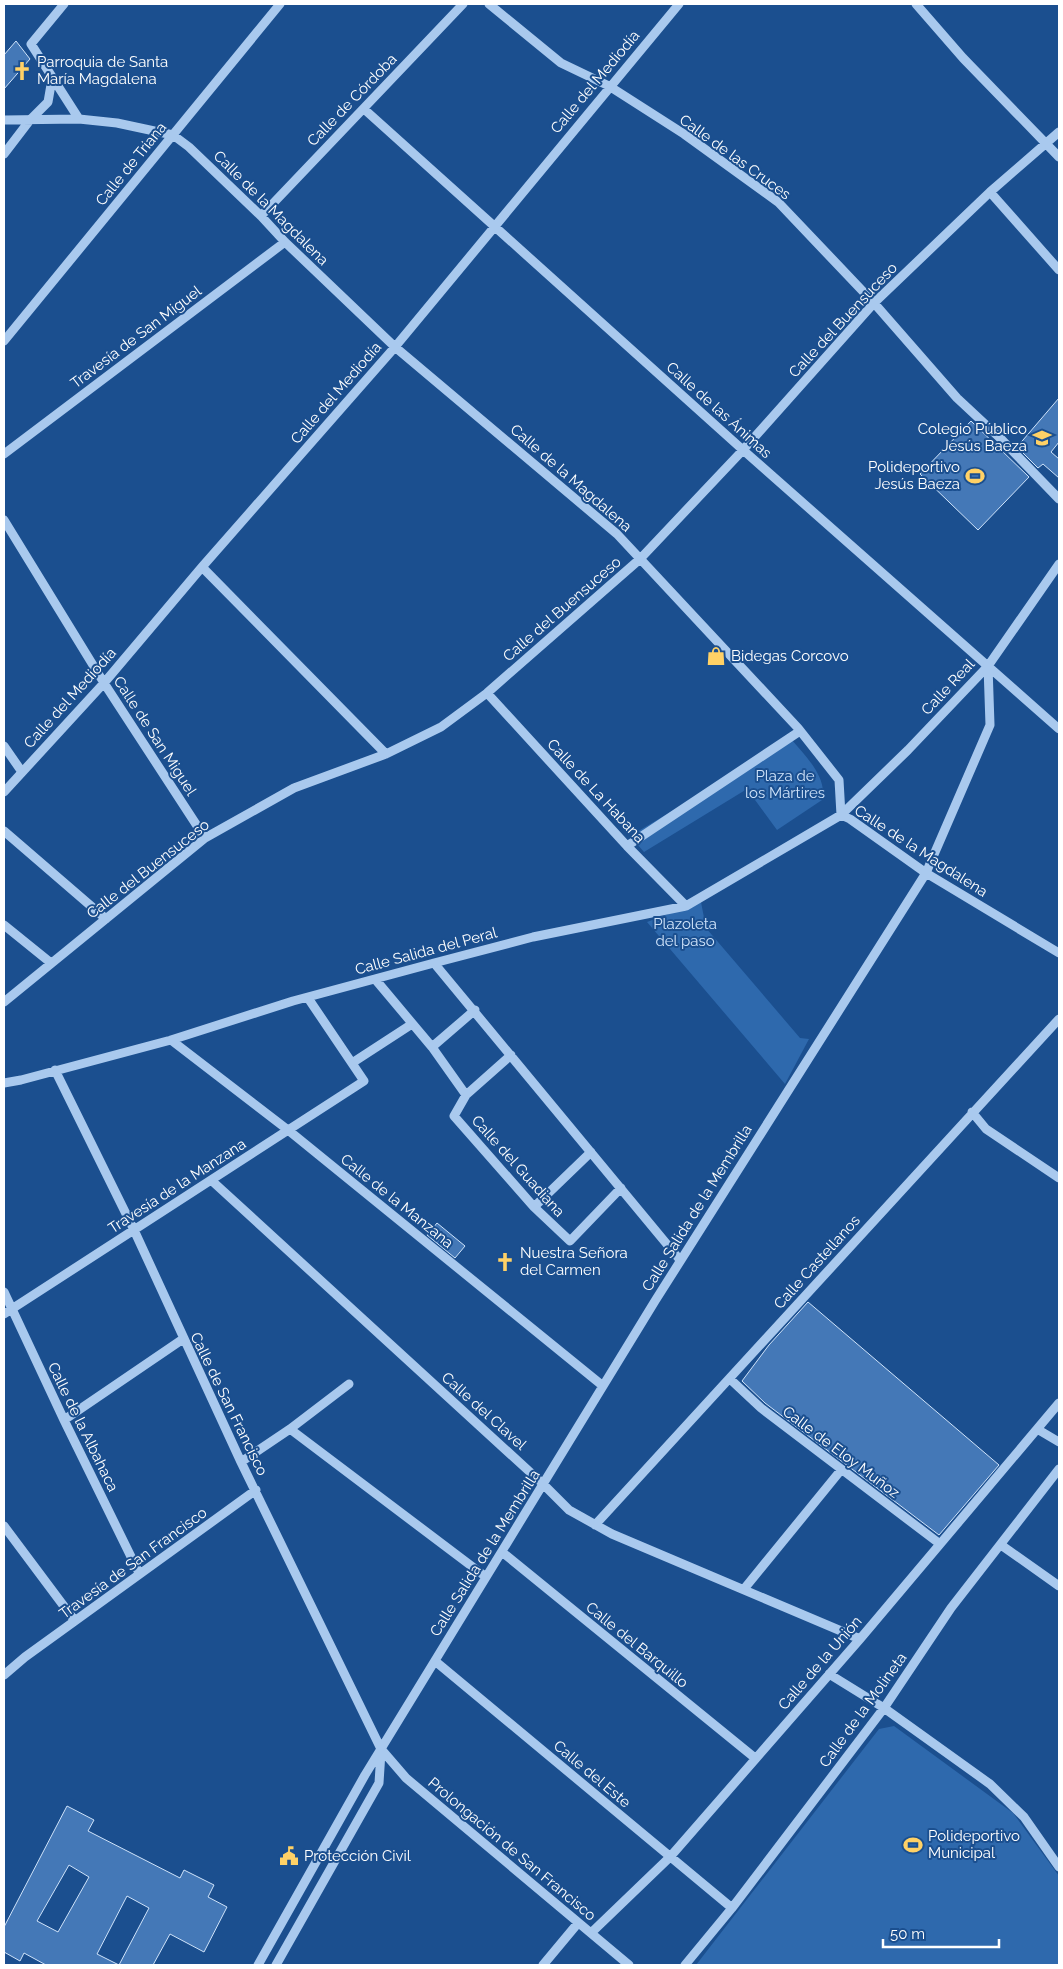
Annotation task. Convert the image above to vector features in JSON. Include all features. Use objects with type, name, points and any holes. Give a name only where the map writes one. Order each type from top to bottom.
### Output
[{"type":"street","points":[[64,4],[30,44],[80,119]]},
{"type":"street","name":"Calle de Triana","points":[[4,341],[280,4]]},
{"type":"street","name":"Calle de Córdoba","points":[[261,216],[463,4]]},
{"type":"street","name":"Calle de las Cruces","points":[[489,4],[561,63],[608,86],[684,134],[778,202],[874,303],[957,398],[1001,439],[1059,499]]},
{"type":"street","name":"Calle del Mediodía","points":[[4,792],[104,684],[202,567],[395,347],[608,86],[679,4]]},
{"type":"street","points":[[916,4],[963,58],[1059,157]]},
{"type":"street","points":[[4,154],[30,120],[48,102],[52,79]]},
{"type":"street","name":"Calle de las Ánimas","points":[[364,109],[743,450],[1059,729]]},
{"type":"street","name":"Calle de la Magdalena","points":[[4,120],[80,119],[117,123],[172,135],[189,147],[395,347],[617,534],[800,731],[839,780],[841,816],[850,819],[926,873],[1059,953]]},
{"type":"street","name":"Calle del Buensuceso","points":[[4,1002],[206,838],[294,788],[386,754],[441,727],[487,693],[640,559],[743,450],[874,303],[990,192],[1059,132]]},
{"type":"street","points":[[990,192],[1059,270]]},
{"type":"street","name":"Travesía de San Miguel","points":[[4,454],[285,242]]},
{"type":"street","name":"Calle de San Miguel","points":[[4,520],[104,684],[206,838]]},
{"type":"street","name":"Calle Real","points":[[841,816],[908,750],[988,666],[1059,564]]},
{"type":"street","points":[[202,567],[386,754]]},
{"type":"street","name":"Calle Salida de la Membrilla","points":[[258,1965],[381,1749],[486,1577],[680,1260],[926,873],[990,725],[988,666]]},
{"type":"street","name":"Calle de La Habana","points":[[487,693],[627,846],[686,906]]},
{"type":"street","points":[[627,846],[800,731]]},
{"type":"street","points":[[4,746],[22,772]]},
{"type":"street","name":"Calle Salida del Peral","points":[[4,1083],[171,1040],[434,962],[533,937],[686,906],[841,816]]},
{"type":"street","points":[[4,831],[106,918]]},
{"type":"street","points":[[4,925],[51,963]]},
{"type":"street","points":[[434,962],[680,1260]]},
{"type":"street","points":[[375,979],[432,1047],[466,1095],[511,1056]]},
{"type":"street","points":[[308,998],[352,1063],[412,1024]]},
{"type":"street","points":[[432,1047],[475,1010]]},
{"type":"street","name":"Calle Castellanos","points":[[595,1525],[1059,1019]]},
{"type":"street","name":"Calle de la Manzana","points":[[171,1040],[288,1130],[603,1386]]},
{"type":"street","name":"Travesía de la Manzana","points":[[8,1311],[364,1081],[352,1063]]},
{"type":"street","name":"Calle de San Francisco","points":[[55,1070],[134,1230],[183,1340],[241,1462],[381,1749]]},
{"type":"street","name":"Calle del Guadiana","points":[[466,1095],[454,1116],[534,1207],[570,1241],[621,1188]]},
{"type":"street","points":[[972,1112],[986,1130],[1059,1178]]},
{"type":"street","points":[[534,1207],[591,1152]]},
{"type":"street","name":"Calle del Clavel","points":[[211,1180],[569,1510],[612,1534],[860,1639]]},
{"type":"street","name":"Calle de la Albahaca","points":[[4,1292],[8,1311],[139,1573]]},
{"type":"street","points":[[64,1420],[183,1340]]},
{"type":"street","name":"Calle de Eloy Muñoz","points":[[730,1379],[761,1408],[940,1544]]},
{"type":"street","points":[[241,1462],[290,1429],[349,1384]]},
{"type":"street","name":"Calle de la Unión","points":[[591,1933],[670,1857],[860,1639],[1059,1403]]},
{"type":"street","points":[[290,1429],[486,1577]]},
{"type":"street","points":[[1037,1429],[1059,1442]]},
{"type":"street","points":[[744,1589],[842,1470]]},
{"type":"street","name":"Calle de la Molineta","points":[[685,1965],[732,1908],[884,1708],[951,1608],[1059,1470]]},
{"type":"street","name":"Travesía de San Francisco","points":[[4,1675],[25,1657],[139,1573],[256,1490]]},
{"type":"street","points":[[4,1526],[75,1621]]},
{"type":"street","points":[[1001,1545],[1059,1586]]},
{"type":"street","name":"Calle del Barquillo","points":[[502,1552],[755,1758]]},
{"type":"street","name":"Calle del Este","points":[[435,1661],[732,1908]]},
{"type":"street","points":[[829,1674],[884,1708],[990,1784],[1024,1817],[1059,1867]]},
{"type":"street","name":"Calle Salida de la Membrilla","points":[[276,1965],[379,1783],[381,1749]]},
{"type":"street","name":"Prolongación de San Francisco","points":[[381,1749],[406,1778],[629,1965]]},
{"type":"street","points":[[543,1965],[578,1923]]},
{"type":"green space","name":"Plaza de los Mártires","points":[[792,740],[819,775],[823,791],[822,800],[777,830],[747,789],[644,852],[630,836]]},
{"type":"green space","name":"Plazoleta del paso","points":[[701,902],[706,928],[800,1038],[809,1039],[785,1084],[647,922]]},
{"type":"green space","name":"Polideportivo Municipal","points":[[894,1726],[1013,1813],[1059,1876],[1059,1965],[696,1965],[879,1729]]},
{"type":"building","points":[[16,41],[30,59],[4,89],[4,55]]},
{"type":"building","name":"Colegio Público Jesús Baeza","points":[[1059,398],[1059,442],[1051,452],[1059,459],[1059,478],[1043,464],[1038,468],[1017,447]]},
{"type":"building","name":"Polideportivo Jesús Baeza","points":[[971,421],[1029,477],[978,530],[920,474]]},
{"type":"building","points":[[437,1223],[465,1246],[455,1258],[427,1235]]},
{"type":"building","points":[[808,1302],[999,1465],[939,1535],[765,1403],[742,1381],[769,1345]]},
{"type":"building","points":[[67,1806],[94,1820],[88,1831],[180,1878],[184,1870],[214,1885],[208,1897],[227,1907],[204,1952],[170,1934],[153,1965],[119,1965],[46,1965],[24,1953],[20,1961],[4,1952],[4,1927]],"holes":[[[69,1865],[89,1877],[58,1932],[37,1921]],[[127,1896],[149,1908],[119,1965],[97,1954]]]},
{"type":"place","name":"Parroquia de Santa María Magdalena","points":[[22,71]]},
{"type":"place","name":"Colegio Público Jesús Baeza","points":[[1042,438]]},
{"type":"place","name":"Polideportivo Jesús Baeza","points":[[975,476]]},
{"type":"place","name":"Bidegas Corcovo","points":[[716,656]]},
{"type":"place","name":"Nuestra Señora del Carmen","points":[[505,1262]]},
{"type":"place","name":"Polideportivo Municipal","points":[[913,1845]]},
{"type":"place","name":"Protección Civil","points":[[289,1856]]}]
